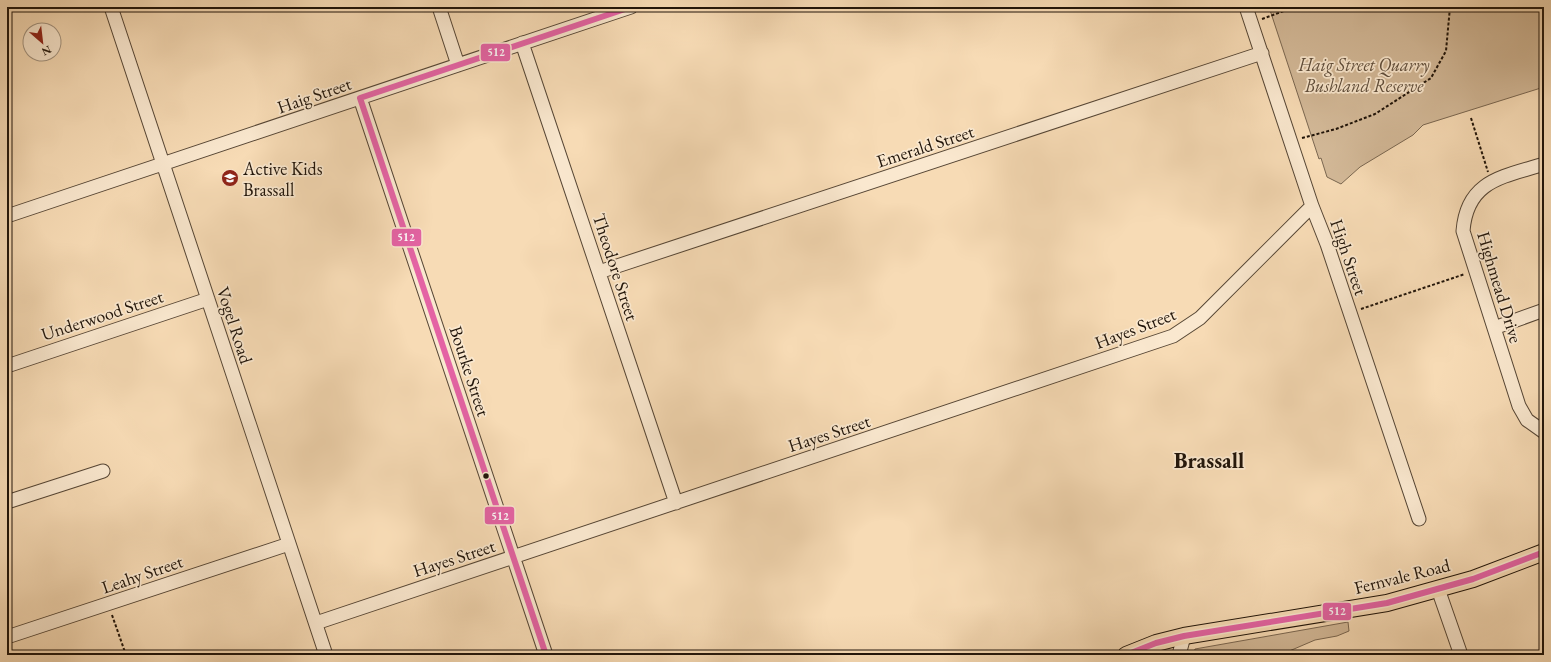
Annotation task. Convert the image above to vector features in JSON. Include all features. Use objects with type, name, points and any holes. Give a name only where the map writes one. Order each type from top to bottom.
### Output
[{"type":"main road","name":"Fernvale Road","points":[[1126,655],[1156,643],[1184,636],[1387,603],[1473,579],[1544,552]]},
{"type":"street","name":"Vogel Road","points":[[111,7],[326,655]]},
{"type":"street","points":[[439,7],[458,65]]},
{"type":"street","name":"Haig Street","points":[[7,216],[631,7]]},
{"type":"street","name":"High Street","points":[[1246,7],[1419,519]]},
{"type":"street","name":"Theodore Street","points":[[522,43],[676,503]]},
{"type":"street","name":"Emerald Street","points":[[599,272],[1262,53]]},
{"type":"street","name":"Bourke Street","points":[[360,98],[546,655]]},
{"type":"street","name":"Highmead Drive","points":[[1544,164],[1491,181],[1474,195],[1464,215],[1463,231],[1519,406],[1527,420],[1544,432]]},
{"type":"street","name":"Hayes Street","points":[[316,623],[1173,336],[1200,318],[1312,206]]},
{"type":"street","name":"Underwood Street","points":[[7,366],[208,299]]},
{"type":"street","points":[[1494,328],[1544,310]]},
{"type":"street","points":[[7,502],[103,471]]},
{"type":"street","name":"Leahy Street","points":[[8,635],[108,604],[289,544]]},
{"type":"street","points":[[1438,589],[1461,655]]},
{"type":"street","points":[[1179,655],[1184,636]]},
{"type":"path","points":[[1252,23],[1284,11],[1290,7]]},
{"type":"path","points":[[1291,141],[1336,129],[1375,114],[1430,78],[1446,51],[1450,7]]},
{"type":"path","points":[[1471,118],[1491,181]]},
{"type":"path","points":[[1356,310],[1475,271]]},
{"type":"path","points":[[108,604],[126,655]]},
{"type":"green space","name":"Haig Street Quarry Bushland Reserve","points":[[1269,7],[1544,7],[1544,87],[1423,125],[1413,135],[1360,167],[1341,184],[1327,177],[1321,158],[1319,159]]},
{"type":"green space","points":[[1348,622],[1349,631],[1337,636],[1315,640],[1280,655],[1193,655],[1195,649]]},
{"type":"transit line","name":"512","points":[[360,98],[631,7]]},
{"type":"transit line","name":"512","points":[[360,98],[546,655]]},
{"type":"transit line","name":"512","points":[[1126,655],[1156,643],[1184,636],[1387,603],[1473,579],[1544,552]]},
{"type":"place","name":"Active Kids Brassall","points":[[230,178]]},
{"type":"district","name":"Brassall","points":[[1209,460]]}]
